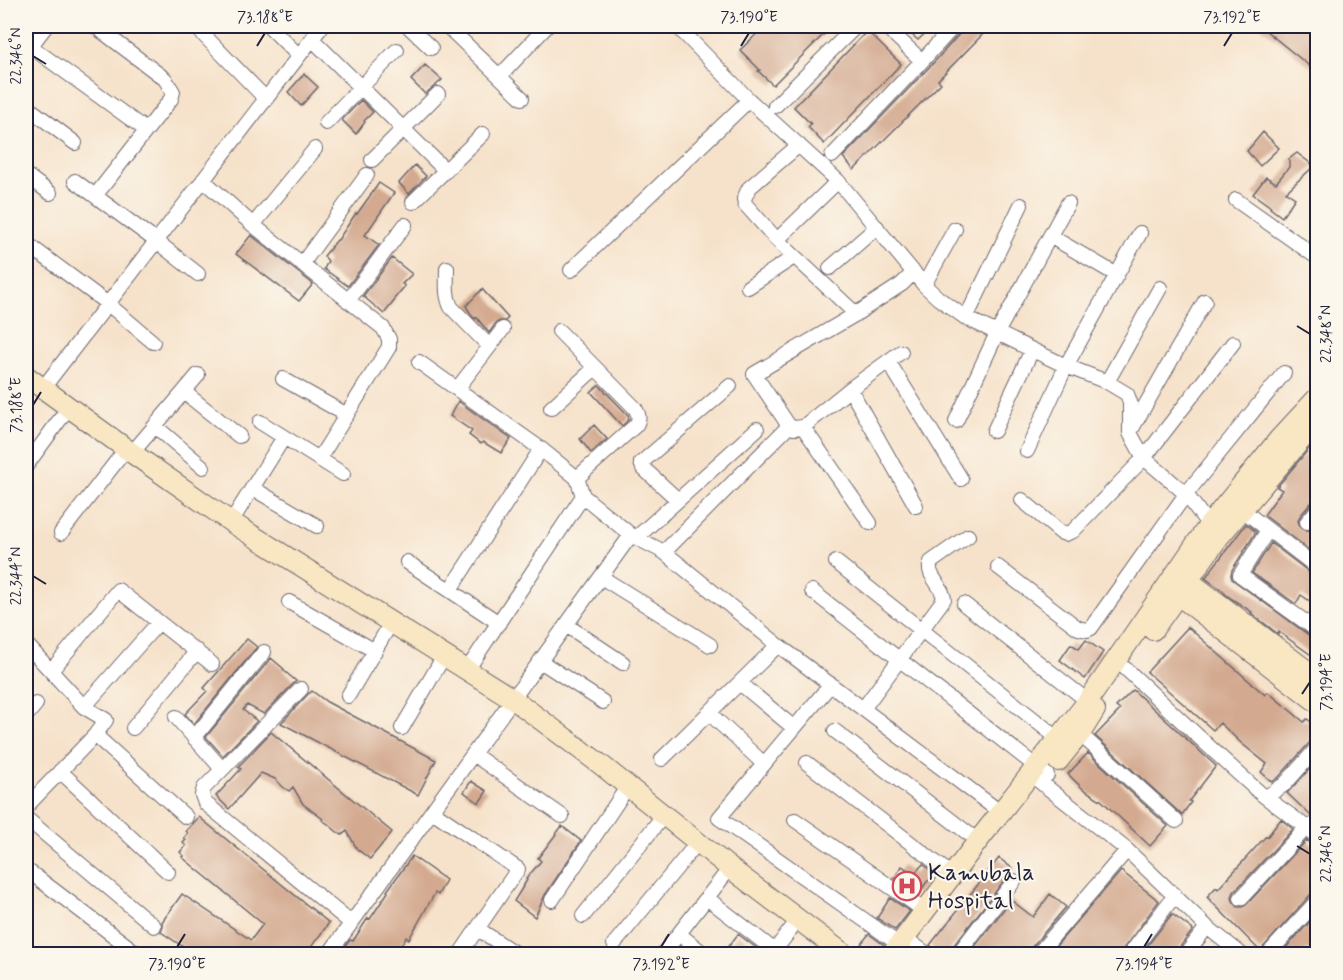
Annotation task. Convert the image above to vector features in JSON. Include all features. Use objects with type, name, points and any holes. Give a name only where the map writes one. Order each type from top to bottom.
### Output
[{"type":"street","points":[[46,26],[28,49],[146,130]]},
{"type":"street","points":[[95,26],[165,79],[173,92],[171,99],[95,196]]},
{"type":"street","points":[[195,26],[266,99]]},
{"type":"street","points":[[269,26],[299,56]]},
{"type":"street","points":[[43,388],[322,26]]},
{"type":"street","points":[[408,26],[431,48]]},
{"type":"street","points":[[500,76],[547,26]]},
{"type":"street","points":[[679,26],[749,100],[838,181],[924,285],[938,298],[966,318],[1032,351],[1107,382],[1127,394],[1130,402],[1130,433],[1144,458],[1186,494],[1214,532]]},
{"type":"street","points":[[775,106],[855,26]]},
{"type":"street","points":[[885,26],[922,62]]},
{"type":"street","points":[[832,156],[954,26]]},
{"type":"street","points":[[448,27],[522,98]]},
{"type":"street","points":[[312,39],[446,171]]},
{"type":"street","points":[[326,123],[397,50]]},
{"type":"street","points":[[372,160],[438,94]]},
{"type":"street","points":[[571,270],[749,100]]},
{"type":"street","points":[[26,106],[75,143]]},
{"type":"street","points":[[413,202],[483,134]]},
{"type":"street","points":[[799,145],[749,188],[744,199],[745,204],[794,257],[856,314]]},
{"type":"street","points":[[253,225],[315,149]]},
{"type":"street","points":[[26,175],[50,193]]},
{"type":"street","points":[[302,264],[367,175]]},
{"type":"street","points":[[203,180],[253,225],[383,328],[389,339],[389,347],[320,459]]},
{"type":"street","points":[[75,181],[198,274]]},
{"type":"street","points":[[777,240],[838,181]]},
{"type":"street","points":[[1236,200],[1317,258]]},
{"type":"street","points":[[956,421],[997,333],[1068,202]]},
{"type":"street","points":[[966,318],[1021,205]]},
{"type":"street","points":[[348,301],[405,225]]},
{"type":"street","points":[[830,268],[877,227]]},
{"type":"street","points":[[924,285],[955,229]]},
{"type":"street","points":[[1027,451],[1066,366],[1140,233]]},
{"type":"street","points":[[1050,236],[1117,276]]},
{"type":"street","points":[[26,243],[108,304],[153,342]]},
{"type":"street","points":[[748,287],[794,257]]},
{"type":"street","points":[[447,268],[448,302],[489,346]]},
{"type":"street","points":[[870,522],[754,374],[856,314],[902,284],[914,272]]},
{"type":"street","points":[[1107,382],[1160,288]]},
{"type":"street","points":[[1130,433],[1205,301]]},
{"type":"street","points":[[457,389],[503,329]]},
{"type":"street","points":[[559,331],[639,414],[636,425],[577,478]]},
{"type":"street","points":[[1022,500],[1060,532],[1065,534],[1073,531],[1144,458],[1233,343]]},
{"type":"street","points":[[994,431],[1032,351]]},
{"type":"street","points":[[664,552],[796,426],[901,352]]},
{"type":"street","points":[[888,361],[961,479]]},
{"type":"street","points":[[419,362],[541,449],[577,478],[583,496],[634,536],[664,552],[778,645],[1000,812]]},
{"type":"street","points":[[551,408],[596,368]]},
{"type":"street","points":[[998,567],[1078,628],[1083,631],[1091,628],[1186,494],[1284,373]]},
{"type":"street","points":[[61,533],[129,451],[155,426],[198,375]]},
{"type":"street","points":[[26,376],[231,522],[513,699],[600,764],[840,953]]},
{"type":"street","points":[[283,379],[347,415]]},
{"type":"street","points":[[678,500],[643,468],[641,463],[730,386]]},
{"type":"street","points":[[850,389],[916,506]]},
{"type":"street","points":[[184,392],[239,436]]},
{"type":"street","points":[[907,950],[925,911],[1000,812],[1038,775],[1069,740],[1285,431],[1317,397]]},
{"type":"street","points":[[26,466],[69,408]]},
{"type":"street","points":[[1235,505],[1317,420]]},
{"type":"street","points":[[260,422],[344,474]]},
{"type":"street","points":[[155,426],[203,467]]},
{"type":"street","points":[[329,954],[540,660],[634,536],[757,429]]},
{"type":"street","points":[[231,522],[284,437]]},
{"type":"street","points":[[450,590],[541,449]]},
{"type":"street","points":[[252,488],[317,526]]},
{"type":"street","points":[[467,670],[583,496]]},
{"type":"street","points":[[1235,505],[1317,568]]},
{"type":"street","points":[[1307,522],[1317,509]]},
{"type":"street","points":[[1268,530],[1240,575],[1317,631]]},
{"type":"street","points":[[864,709],[944,598],[944,593],[929,570],[929,565],[969,536]]},
{"type":"street","points":[[407,562],[498,623]]},
{"type":"street","points":[[836,562],[1176,821]]},
{"type":"street","points":[[601,577],[710,645]]},
{"type":"street","points":[[1092,704],[1126,669],[1177,584]]},
{"type":"street","points":[[1177,584],[1317,679]]},
{"type":"street","points":[[1177,584],[1317,703]]},
{"type":"street","points":[[51,671],[118,590],[212,664]]},
{"type":"street","points":[[812,591],[899,660],[1127,850],[1208,927],[1240,954]]},
{"type":"street","points":[[289,602],[375,651]]},
{"type":"street","points":[[964,604],[1092,704]]},
{"type":"street","points":[[84,707],[159,622]]},
{"type":"street","points":[[348,696],[390,623]]},
{"type":"street","points":[[566,625],[623,663]]},
{"type":"street","points":[[26,644],[84,707],[106,720],[95,735],[26,807]]},
{"type":"street","points":[[662,759],[778,645]]},
{"type":"street","points":[[133,728],[197,651]]},
{"type":"street","points":[[194,738],[264,652]]},
{"type":"street","points":[[402,728],[444,656]]},
{"type":"street","points":[[540,660],[603,702]]},
{"type":"street","points":[[1126,669],[1266,797],[1312,825],[1317,838]]},
{"type":"street","points":[[740,683],[794,728]]},
{"type":"street","points":[[831,684],[719,818],[907,950]]},
{"type":"street","points":[[301,689],[204,788],[202,795],[205,803],[351,923]]},
{"type":"street","points":[[26,716],[36,704]]},
{"type":"street","points":[[709,713],[764,764]]},
{"type":"street","points":[[176,717],[222,769]]},
{"type":"street","points":[[835,731],[978,841]]},
{"type":"street","points":[[95,735],[186,817]]},
{"type":"street","points":[[1266,797],[1285,784],[1317,747]]},
{"type":"street","points":[[473,754],[562,816]]},
{"type":"street","points":[[807,763],[952,875]]},
{"type":"street","points":[[60,771],[168,872]]},
{"type":"street","points":[[907,950],[1038,775]]},
{"type":"street","points":[[552,900],[628,786]]},
{"type":"street","points":[[432,811],[518,869],[460,954]]},
{"type":"street","points":[[583,916],[664,815]]},
{"type":"street","points":[[26,818],[154,926]]},
{"type":"street","points":[[795,819],[925,911]]},
{"type":"street","points":[[1241,898],[1312,825]]},
{"type":"street","points":[[614,944],[698,842]]},
{"type":"street","points":[[1038,954],[1127,850]]},
{"type":"street","points":[[663,954],[730,868]]},
{"type":"street","points":[[27,872],[138,954]]},
{"type":"street","points":[[958,954],[1014,882]]},
{"type":"street","points":[[1130,954],[1175,895]]},
{"type":"street","points":[[707,897],[773,952],[798,920]]},
{"type":"street","points":[[1268,954],[1317,900]]},
{"type":"street","points":[[1186,954],[1208,927]]},
{"type":"street","points":[[478,929],[516,954]]},
{"type":"street","points":[[679,934],[704,954]]},
{"type":"building","points":[[765,26],[832,26],[773,85],[740,50]]},
{"type":"building","points":[[901,26],[933,26],[918,40]]},
{"type":"building","points":[[964,26],[974,26],[983,34],[938,80],[941,83],[854,170],[843,157],[936,60]]},
{"type":"building","points":[[1260,26],[1317,26],[1317,72]]},
{"type":"building","points":[[867,31],[901,64],[824,144],[808,127],[811,124],[794,107]]},
{"type":"building","points":[[425,65],[442,80],[425,94],[411,80]]},
{"type":"building","points":[[304,74],[318,87],[301,106],[288,92]]},
{"type":"building","points":[[361,100],[373,112],[356,134],[342,120]]},
{"type":"building","points":[[1263,132],[1279,148],[1260,166],[1247,151]]},
{"type":"building","points":[[1297,153],[1314,166],[1286,192],[1295,198],[1282,217],[1253,194],[1266,177],[1276,183],[1289,167],[1289,159]]},
{"type":"building","points":[[415,165],[426,176],[409,194],[399,183]]},
{"type":"building","points":[[379,183],[394,193],[365,235],[379,245],[348,286],[324,269],[328,261],[324,256]]},
{"type":"building","points":[[251,235],[313,284],[299,301],[236,254]]},
{"type":"building","points":[[392,258],[412,274],[402,284],[405,286],[384,314],[363,296]]},
{"type":"building","points":[[482,289],[508,318],[496,323],[489,333],[476,317],[475,319],[472,316],[466,306]]},
{"type":"building","points":[[599,385],[628,415],[629,419],[622,426],[591,392]]},
{"type":"building","points":[[458,401],[511,439],[501,453],[483,442],[481,444],[469,435],[472,431],[450,416]]},
{"type":"building","points":[[594,425],[607,439],[591,453],[580,439]]},
{"type":"building","points":[[1317,439],[1317,500],[1311,503],[1298,521],[1301,528],[1306,531],[1311,530],[1317,524],[1317,556],[1264,515],[1282,490],[1277,487]]},
{"type":"building","points":[[1246,524],[1256,532],[1232,570],[1232,579],[1317,640],[1317,659],[1279,632],[1278,634],[1205,578]]},
{"type":"building","points":[[1271,543],[1317,577],[1317,606],[1301,595],[1296,604],[1252,573]]},
{"type":"building","points":[[1188,627],[1265,695],[1268,692],[1304,722],[1307,719],[1317,726],[1317,738],[1311,741],[1272,782],[1261,772],[1267,764],[1220,723],[1213,730],[1147,672]]},
{"type":"building","points":[[247,639],[257,647],[194,724],[185,714],[207,691],[204,688]]},
{"type":"building","points":[[1086,640],[1103,652],[1085,679],[1060,660],[1071,644],[1079,649]]},
{"type":"building","points":[[271,658],[296,681],[264,714],[247,705],[243,710],[257,721],[223,756],[206,737]]},
{"type":"building","points":[[1133,690],[1216,766],[1189,801],[1191,802],[1182,815],[1095,736],[1120,710],[1116,707]]},
{"type":"building","points":[[312,691],[327,702],[436,760],[418,795],[281,723]]},
{"type":"building","points":[[271,732],[392,832],[370,859],[357,849],[347,831],[342,835],[303,804],[293,787],[289,791],[275,779],[261,773],[229,809],[216,796],[241,769],[238,767]]},
{"type":"building","points":[[1088,753],[1168,826],[1150,846],[1101,800],[1083,789],[1068,774]]},
{"type":"building","points":[[1317,761],[1317,814],[1311,816],[1287,793]]},
{"type":"building","points":[[471,781],[487,791],[479,803],[464,792]]},
{"type":"building","points":[[199,817],[329,923],[306,954],[194,954],[161,932],[162,922],[182,894],[251,940],[263,924],[182,857],[184,856],[180,852],[186,846],[183,843],[188,833],[186,831]]},
{"type":"building","points":[[1281,819],[1293,829],[1234,892],[1233,901],[1238,907],[1247,904],[1307,840],[1317,849],[1317,891],[1311,894],[1260,951],[1207,897],[1216,887],[1218,889]]},
{"type":"building","points":[[562,826],[581,841],[545,895],[535,917],[514,901],[526,879],[541,861],[538,858]]},
{"type":"building","points":[[412,856],[446,880],[438,895],[435,893],[409,939],[406,937],[396,954],[340,954],[350,940],[353,941],[368,918],[370,919]]},
{"type":"building","points":[[999,858],[1013,869],[949,954],[938,954],[930,945]]},
{"type":"building","points":[[923,864],[935,874],[918,895],[894,878],[902,866],[914,874]]},
{"type":"building","points":[[1121,871],[1159,901],[1121,954],[1049,954]]},
{"type":"building","points":[[1050,894],[1066,907],[1031,948],[1029,954],[969,954],[1011,900],[1033,917]]},
{"type":"building","points":[[890,898],[910,911],[895,930],[877,918]]},
{"type":"building","points":[[1172,914],[1193,930],[1177,954],[1141,954]]},
{"type":"building","points":[[1317,914],[1317,954],[1307,949],[1302,954],[1280,954]]},
{"type":"building","points":[[738,934],[763,953],[763,954],[723,954]]},
{"type":"building","points":[[869,934],[884,945],[880,954],[861,944]]},
{"type":"place","name":"Kamubala Hospital","points":[[907,886]]}]
